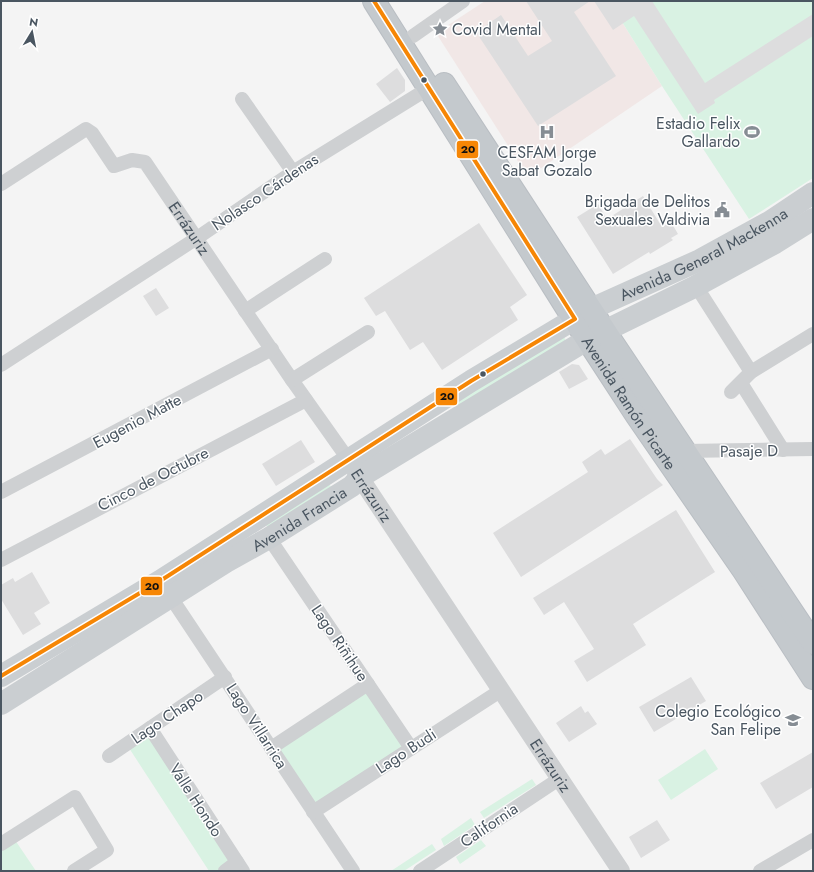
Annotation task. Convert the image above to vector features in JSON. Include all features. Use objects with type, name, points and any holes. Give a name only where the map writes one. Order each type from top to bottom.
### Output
[{"type":"highway","name":"Avenida Ramón Picarte","points":[[374,1],[429,88],[597,335],[684,451],[813,642]]},
{"type":"highway","name":"Avenida Ramón Picarte","points":[[390,1],[413,36],[583,314]]},
{"type":"highway","name":"Avenida Ramón Picarte","points":[[597,335],[638,416],[744,571],[813,678]]},
{"type":"main road","name":"Avenida General Mackenna","points":[[583,314],[700,260],[771,221],[813,193]]},
{"type":"main road","name":"Avenida General Mackenna","points":[[597,335],[696,286],[775,243],[813,219]]},
{"type":"main road","name":"Avenida Francia","points":[[1,704],[165,589],[263,516],[348,459],[583,314]]},
{"type":"main road","name":"Avenida Francia","points":[[1,676],[165,589],[226,562],[269,538],[352,486],[360,477],[597,335]]},
{"type":"main road","points":[[448,396],[452,402],[454,412],[450,422]]},
{"type":"main road","points":[[226,562],[231,548],[263,516]]},
{"type":"street","points":[[413,36],[463,1]]},
{"type":"street","name":"Nolasco Cárdenas","points":[[1,365],[197,238],[293,172],[429,88]]},
{"type":"street","points":[[242,99],[293,172]]},
{"type":"street","name":"Errázuriz","points":[[1,184],[24,167],[86,129],[92,133],[114,166],[132,160],[145,162],[292,380],[348,459],[500,691],[559,778],[618,870]]},
{"type":"street","points":[[245,311],[325,259]]},
{"type":"street","points":[[696,286],[751,372]]},
{"type":"street","points":[[292,380],[368,332]]},
{"type":"street","points":[[783,450],[736,388],[751,372],[813,334]]},
{"type":"street","name":"Eugenio Matte","points":[[1,492],[272,349]]},
{"type":"street","name":"Cinco de Octubre","points":[[1,560],[306,400]]},
{"type":"street","name":"Pasaje D","points":[[684,451],[813,449]]},
{"type":"street","name":"Lago Riñihue","points":[[269,538],[411,748]]},
{"type":"street","name":"Lago Villarrica","points":[[165,589],[353,871]]},
{"type":"street","name":"Lago Chapo","points":[[109,756],[225,677]]},
{"type":"street","points":[[272,748],[368,684]]},
{"type":"street","name":"Lago Budi","points":[[313,812],[500,691]]},
{"type":"street","name":"Valle Hondo","points":[[150,728],[240,867]]},
{"type":"street","name":"California","points":[[420,871],[559,778]]},
{"type":"street","points":[[1,844],[75,797],[107,850],[74,871]]},
{"type":"street","points":[[760,871],[813,840]]},
{"type":"street","points":[[225,871],[240,867]]},
{"type":"shaded area","name":"CESFAM Jorge Sabat Gozalo","points":[[485,1],[609,1],[662,86],[528,177],[436,33]]},
{"type":"green space","name":"Estadio Felix Gallardo","points":[[609,1],[813,1],[813,178],[749,219],[662,86]]},
{"type":"green space","points":[[563,335],[566,341],[459,407],[455,401]]},
{"type":"green space","points":[[327,481],[331,487],[268,528],[264,522]]},
{"type":"green space","points":[[369,690],[405,747],[314,806],[278,749]]},
{"type":"green space","points":[[149,737],[235,871],[209,871],[129,748]]},
{"type":"green space","points":[[705,749],[718,769],[671,800],[658,780]]},
{"type":"green space","points":[[532,779],[536,785],[484,818],[480,812]]},
{"type":"green space","points":[[471,818],[475,825],[444,846],[441,839]]},
{"type":"green space","points":[[15,840],[36,871],[1,871],[1,849]]},
{"type":"green space","points":[[481,840],[486,846],[460,864],[456,857]]},
{"type":"green space","points":[[432,844],[436,850],[404,871],[391,871]]},
{"type":"building","points":[[526,1],[590,1],[574,12],[616,76],[538,126],[476,32],[501,15],[528,56],[552,41]]},
{"type":"building","points":[[594,1],[652,1],[705,83],[813,14],[813,36],[714,100],[715,103],[698,114],[634,16],[613,30]]},
{"type":"building","points":[[397,68],[405,80],[405,91],[390,102],[376,84]]},
{"type":"building","points":[[643,196],[662,227],[671,222],[678,234],[671,238],[673,240],[650,254],[649,252],[613,274],[577,217],[598,204],[607,219]]},
{"type":"building","points":[[479,223],[527,295],[510,307],[518,320],[442,370],[423,342],[410,350],[385,311],[376,316],[364,298]]},
{"type":"building","points":[[156,288],[169,308],[156,316],[143,296]]},
{"type":"building","points":[[572,364],[579,365],[588,379],[569,389],[559,372]]},
{"type":"building","points":[[630,439],[657,479],[663,485],[521,577],[493,533],[588,472],[582,462],[601,449],[605,455]]},
{"type":"building","points":[[301,440],[315,462],[276,486],[262,464]]},
{"type":"building","points":[[676,510],[715,572],[633,624],[646,645],[587,682],[574,661],[594,649],[564,602],[544,615],[533,598]]},
{"type":"building","points":[[32,572],[50,603],[34,613],[41,624],[23,635],[1,599],[1,585],[13,578],[15,582]]},
{"type":"building","points":[[691,677],[706,701],[654,732],[639,707]]},
{"type":"building","points":[[581,706],[585,713],[588,711],[597,724],[569,742],[556,723]]},
{"type":"building","points":[[813,752],[813,787],[776,809],[760,783]]},
{"type":"building","points":[[657,820],[670,840],[641,858],[629,837]]},
{"type":"transit line","name":"20","points":[[1,676],[160,581],[471,381],[575,319],[374,1]]},
{"type":"place","name":"Covid Mental","points":[[440,29]]},
{"type":"place","name":"CESFAM Jorge Sabat Gozalo","points":[[547,132]]},
{"type":"place","name":"Estadio Felix Gallardo","points":[[752,132]]},
{"type":"place","name":"Brigada de Delitos Sexuales Valdivia","points":[[722,210]]},
{"type":"place","name":"Colegio Ecológico San Felipe","points":[[793,720]]}]
